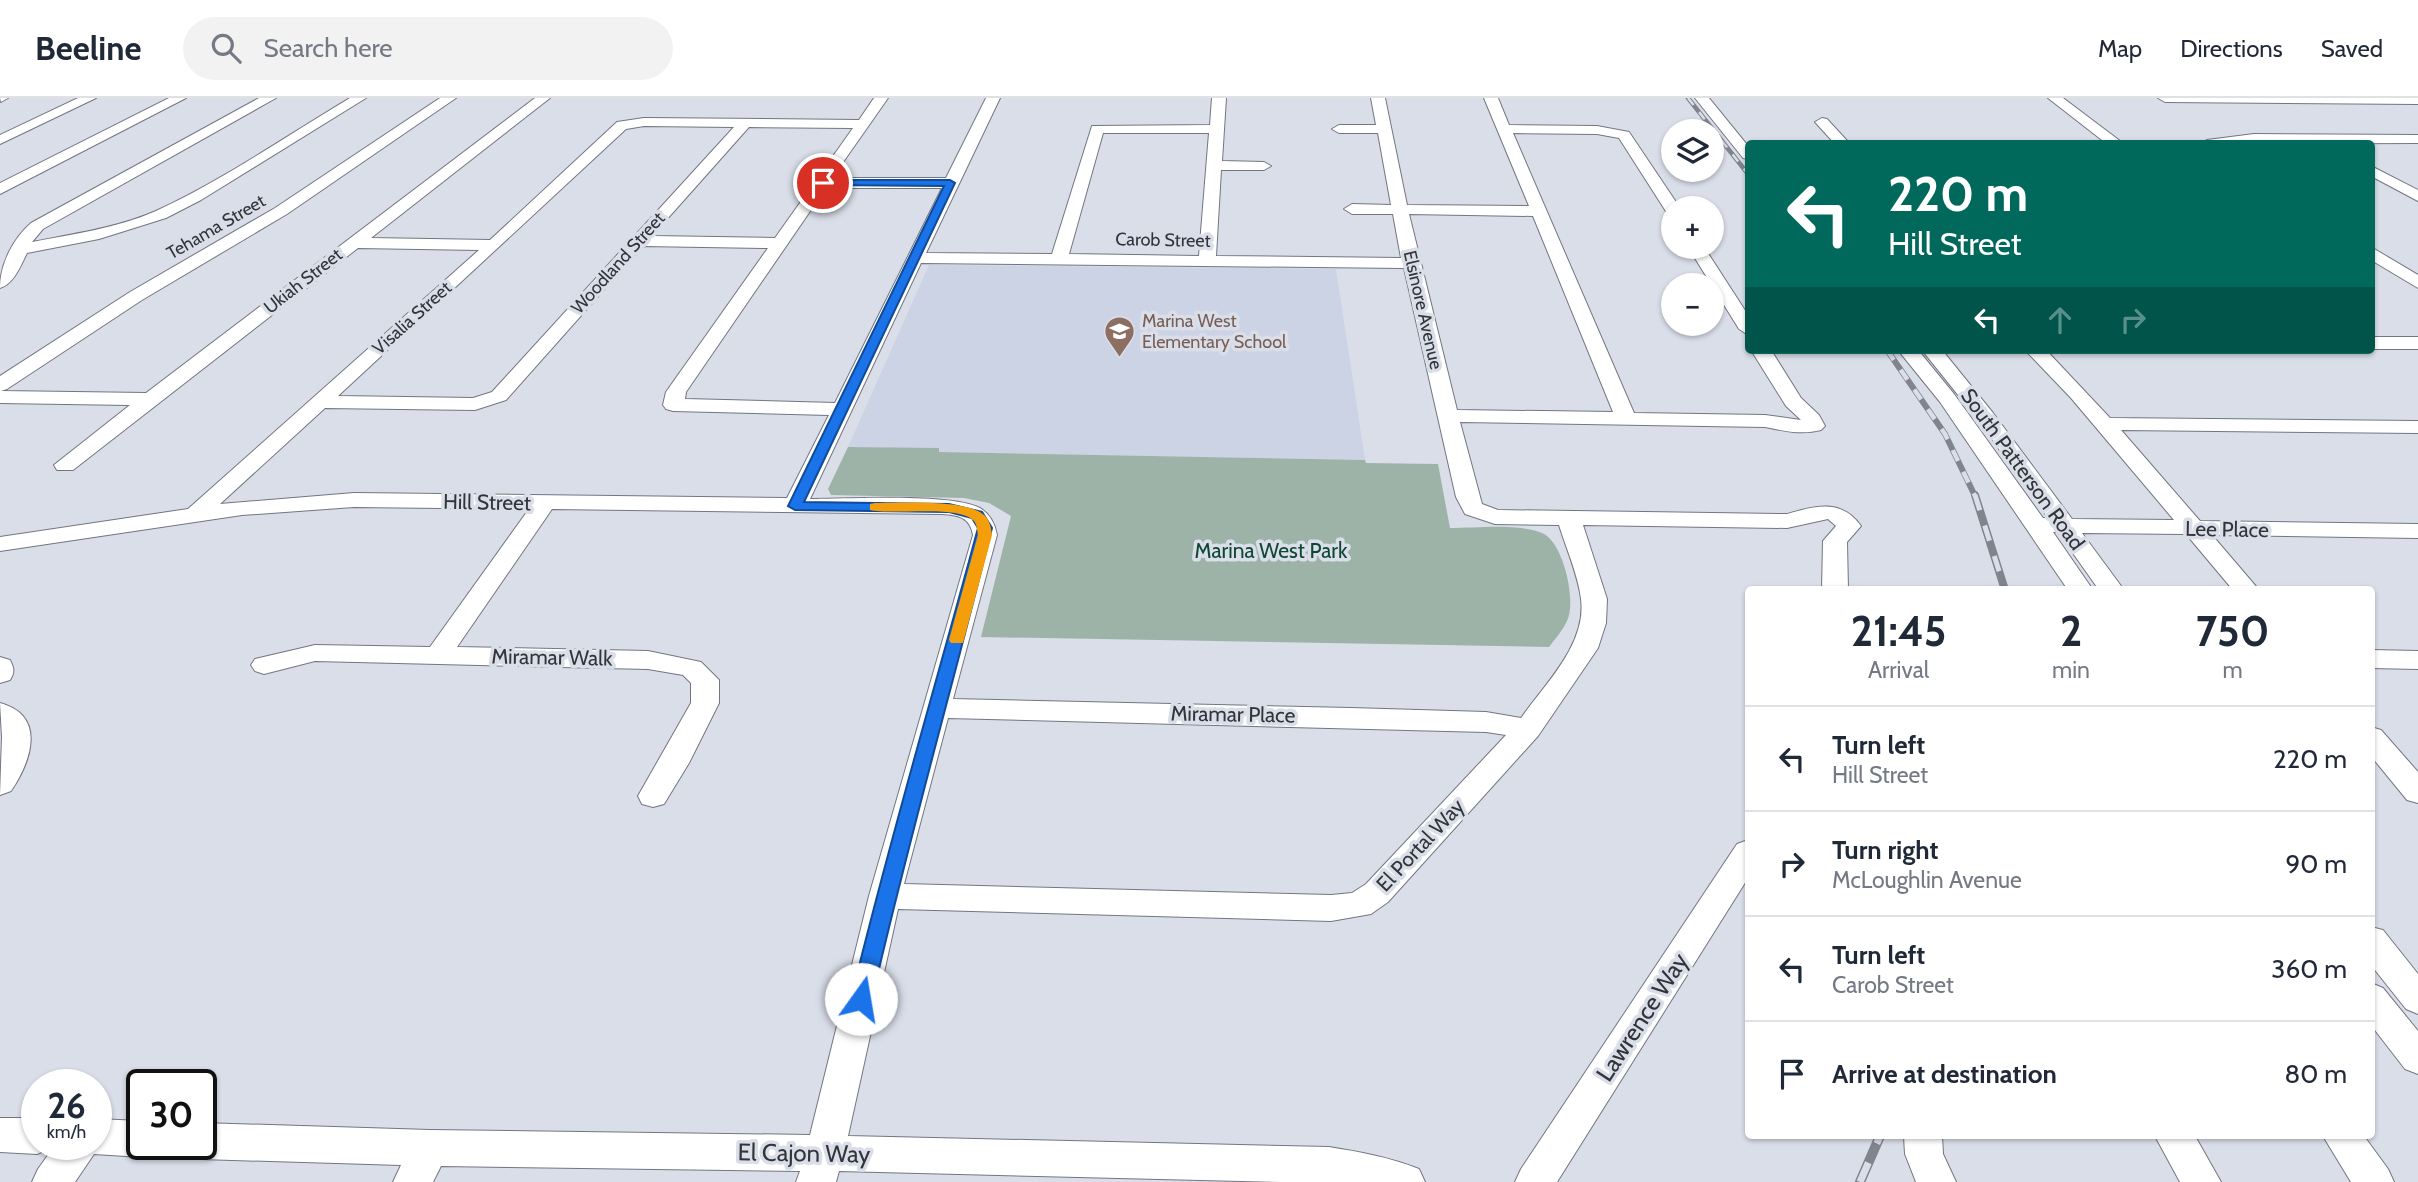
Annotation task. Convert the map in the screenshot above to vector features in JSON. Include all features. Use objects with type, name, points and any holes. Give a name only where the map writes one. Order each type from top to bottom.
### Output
[{"type":"street","points":[[0,140],[89,98]]},
{"type":"street","points":[[0,189],[179,98]]},
{"type":"street","points":[[0,283],[12,270],[28,233],[269,98]]},
{"type":"street","points":[[19,249],[99,234],[160,215],[195,197],[359,98]]},
{"type":"street","name":"Tehama Street","points":[[0,385],[114,309],[281,211],[449,98]]},
{"type":"street","name":"Ukiah Street","points":[[65,465],[543,98]]},
{"type":"street","points":[[842,409],[673,405],[676,392],[881,98]]},
{"type":"street","points":[[795,506],[993,98]]},
{"type":"street","points":[[1207,261],[1219,98]]},
{"type":"street","name":"Elsinore Avenue","points":[[1378,98],[1412,263],[1467,497],[1473,509],[1484,514],[1569,518]]},
{"type":"street","points":[[1491,98],[1626,418]]},
{"type":"street","points":[[1702,98],[1745,151]]},
{"type":"street","points":[[1718,98],[1753,140]]},
{"type":"street","points":[[2055,98],[2112,140]]},
{"type":"street","points":[[2165,98],[2418,100]]},
{"type":"street","points":[[2369,100],[2391,113]]},
{"type":"street","points":[[627,122],[863,124]]},
{"type":"street","name":"Visalia Street","points":[[197,513],[627,122]]},
{"type":"street","points":[[1822,122],[1839,140]]},
{"type":"street","name":"Woodland Street","points":[[318,402],[475,404],[489,401],[503,392],[745,123]]},
{"type":"street","points":[[1059,259],[1097,129],[1218,129]]},
{"type":"street","points":[[1339,129],[1386,129]]},
{"type":"street","points":[[1503,129],[1597,130],[1624,135],[1664,196]]},
{"type":"street","points":[[2368,140],[2418,139]]},
{"type":"street","points":[[2232,140],[2294,140]]},
{"type":"street","points":[[1216,165],[1264,166]]},
{"type":"street","points":[[2375,172],[2418,196]]},
{"type":"street","points":[[823,183],[950,183]]},
{"type":"street","points":[[1352,209],[1537,211]]},
{"type":"street","points":[[638,241],[779,243]]},
{"type":"street","points":[[352,243],[494,245]]},
{"type":"street","points":[[2375,256],[2411,278]]},
{"type":"street","name":"Carob Street","points":[[914,258],[1412,263]]},
{"type":"street","points":[[1704,259],[1745,324]]},
{"type":"street","points":[[2375,274],[2411,278]]},
{"type":"street","points":[[2375,343],[2418,343]]},
{"type":"street","points":[[1447,416],[1765,421],[1796,427],[1814,426],[1812,419],[1793,402],[1763,354]]},
{"type":"street","name":"South Patterson Road","points":[[1911,354],[1947,398],[2078,586]]},
{"type":"street","name":"South Patterson Road","points":[[1935,354],[1986,417],[2109,586]]},
{"type":"street","points":[[2039,354],[2105,424],[2244,586]]},
{"type":"street","points":[[0,397],[149,399]]},
{"type":"street","points":[[2105,424],[2418,427]]},
{"type":"street","name":"Hill Street","points":[[0,544],[197,513],[255,506],[354,500],[949,508],[977,515],[985,535],[939,708]]},
{"type":"street","points":[[438,655],[545,503]]},
{"type":"street","points":[[1569,518],[1787,521],[1819,512],[1841,517],[1849,526],[1835,541],[1835,586]]},
{"type":"street","name":"El Portal Way","points":[[886,896],[1331,908],[1359,905],[1377,893],[1528,729],[1585,648],[1593,623],[1594,598],[1569,518]]},
{"type":"street","name":"Lee Place","points":[[2036,525],[2418,531]]},
{"type":"street","name":"Miramar Walk","points":[[264,665],[315,653],[648,660],[673,662],[691,668],[705,680],[705,703],[674,763],[653,796]]},
{"type":"street","points":[[2375,659],[2418,660]]},
{"type":"street","points":[[0,666],[0,674]]},
{"type":"street","points":[[820,1167],[886,896],[939,708]]},
{"type":"street","name":"Miramar Place","points":[[939,708],[1486,722],[1528,729]]},
{"type":"street","points":[[0,712],[14,725],[18,739],[17,753],[0,784]]},
{"type":"street","points":[[2375,742],[2418,792]]},
{"type":"street","name":"Lawrence Way","points":[[1535,1182],[1745,857]]},
{"type":"street","points":[[2375,945],[2418,999]]},
{"type":"street","points":[[2375,1003],[2418,1058]]},
{"type":"street","points":[[0,1135],[21,1136]]},
{"type":"street","points":[[1923,1139],[1924,1153],[1936,1182]]},
{"type":"street","points":[[2176,1139],[2201,1182]]},
{"type":"street","points":[[2345,1139],[2374,1182]]},
{"type":"street","name":"El Cajon Way","points":[[217,1141],[820,1167],[1329,1165],[1373,1172],[1405,1182]]},
{"type":"street","points":[[413,1182],[430,1148]]},
{"type":"street","points":[[51,1182],[67,1160]]},
{"type":"shaded area","name":"Marina West Elementary School","points":[[929,265],[1336,269],[1365,460],[938,452],[939,449],[848,447]]},
{"type":"green space","name":"Marina West Park","points":[[848,447],[939,448],[939,452],[1365,460],[1366,463],[1438,464],[1450,528],[1521,528],[1542,533],[1550,538],[1566,572],[1570,612],[1549,647],[981,637],[1011,516],[989,503],[964,498],[831,495],[828,489]]},
{"type":"railway","points":[[1688,98],[1745,170]]},
{"type":"railway","points":[[1890,354],[1945,434],[1975,496]]},
{"type":"railway","points":[[1975,495],[2004,586]]},
{"type":"railway","points":[[1860,1182],[1879,1139]]},
{"type":"slow traffic","points":[[875,507],[959,509],[977,515],[982,522],[985,535],[957,640]]},
{"type":"place","name":"Marina West Elementary School","points":[[1119,358]]},
{"type":"route","points":[[823,183],[950,183],[795,506],[959,509],[977,515],[985,528],[861,999]]}]
